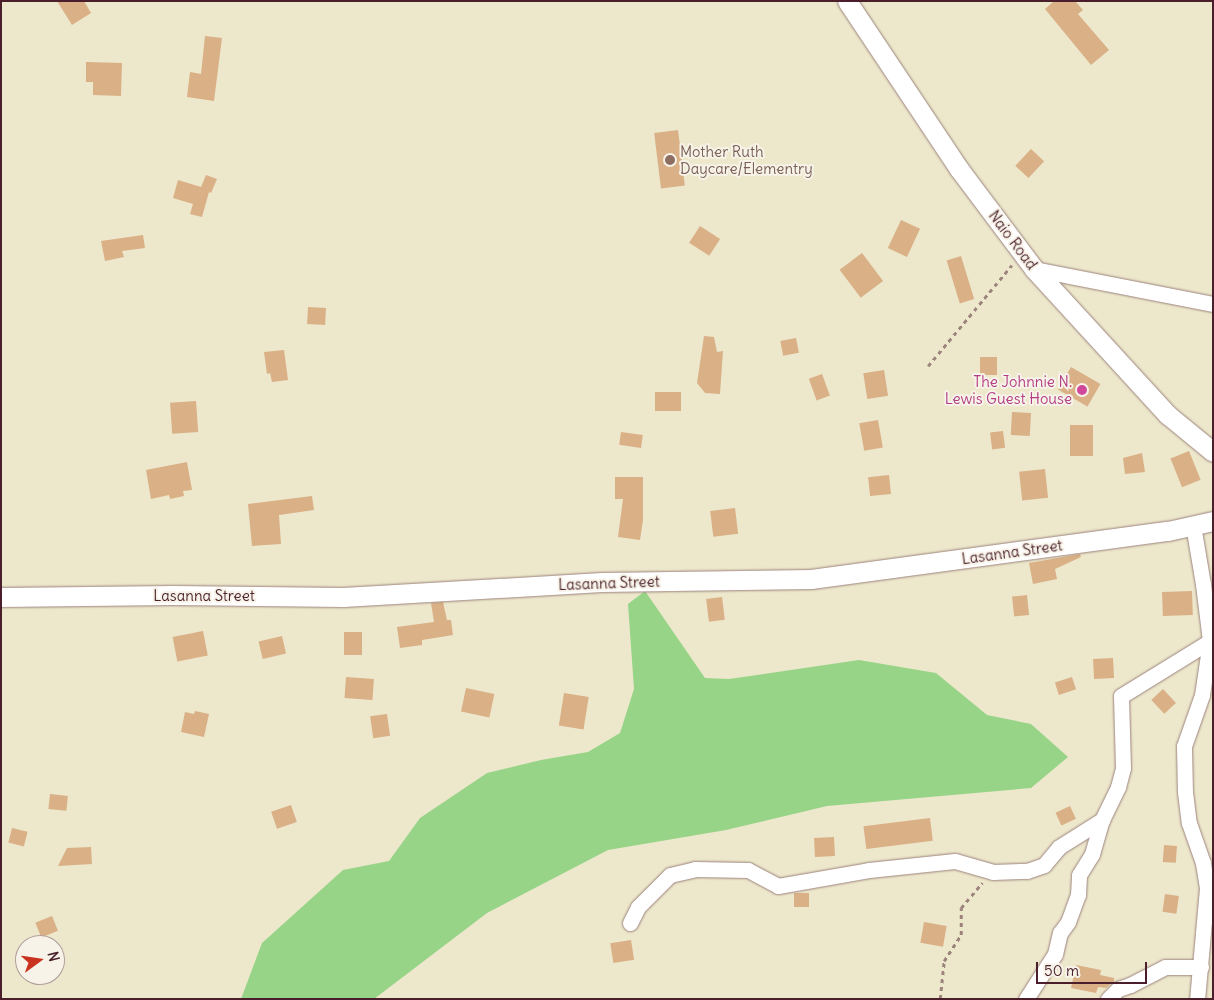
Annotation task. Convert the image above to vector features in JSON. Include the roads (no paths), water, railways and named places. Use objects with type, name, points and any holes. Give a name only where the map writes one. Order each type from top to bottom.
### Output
[{"type":"street","name":"Naio Road","points":[[847,1],[959,169],[1034,269],[1168,415],[1213,452]]},
{"type":"street","points":[[1034,269],[1213,304]]},
{"type":"street","name":"Lasanna Street","points":[[1,597],[343,597],[602,582],[811,579],[1168,531],[1213,521]]},
{"type":"street","points":[[1193,526],[1211,644],[1202,695],[1184,746],[1185,792],[1189,823],[1203,863],[1207,888],[1197,999]]},
{"type":"street","points":[[1026,999],[1055,954],[1060,934],[1068,922],[1078,895],[1079,875],[1092,854],[1102,820],[1118,787],[1123,768],[1121,696],[1211,644]]},
{"type":"street","points":[[630,923],[638,907],[670,875],[695,869],[748,870],[778,886],[869,870],[955,861],[993,872],[1027,871],[1044,865],[1059,847],[1102,820]]},
{"type":"street","points":[[1108,999],[1118,989],[1130,985],[1166,966],[1201,967]]},
{"type":"place","name":"Mother Ruth Daycare/Elementry","points":[[670,160]]},
{"type":"place","name":"The Johnnie N. Lewis Guest House","points":[[1082,390]]}]
